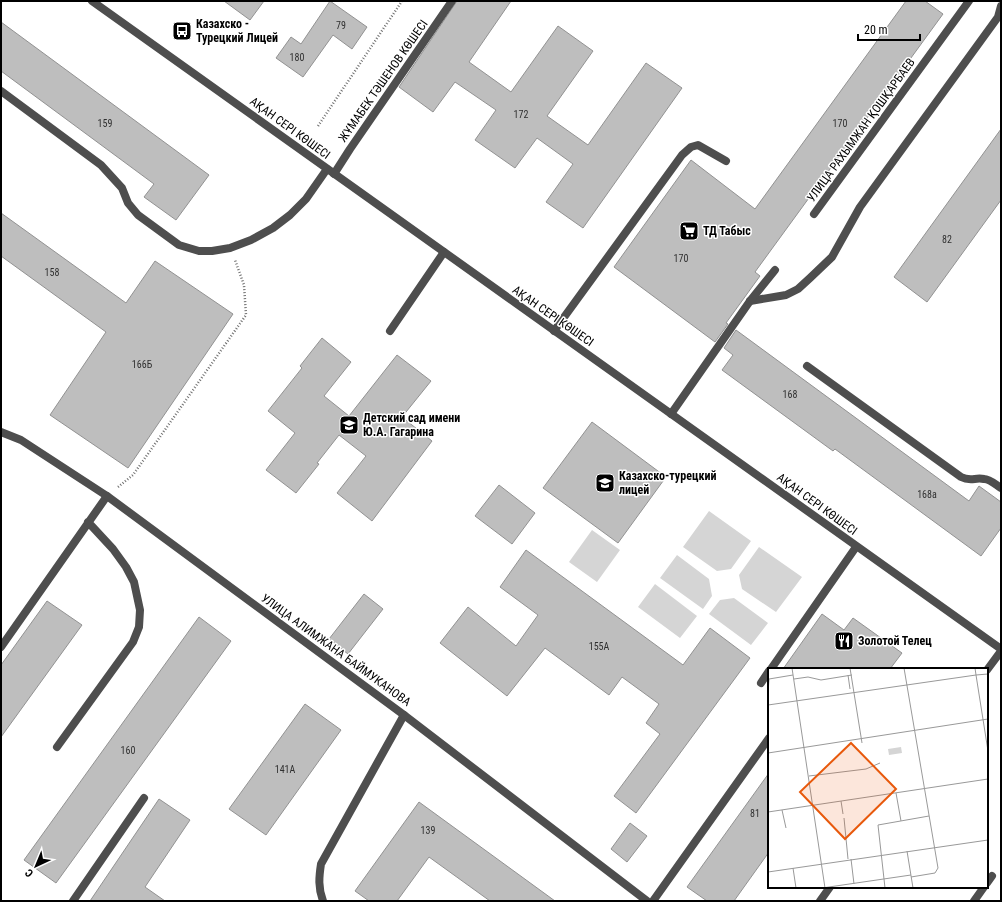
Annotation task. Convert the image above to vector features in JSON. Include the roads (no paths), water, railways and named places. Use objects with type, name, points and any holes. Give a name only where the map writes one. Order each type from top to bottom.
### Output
[{"type":"street","name":"АҚАН СЕРІ КӨШЕСІ","points":[[92,1],[1001,650]]},
{"type":"street","name":"ЖҰМАБЕК ТӘШЕНОВ КӨШЕСІ","points":[[1,92],[101,165],[122,188],[128,203],[138,215],[179,245],[199,251],[212,252],[230,248],[251,240],[273,228],[290,215],[306,199],[350,149],[452,1]]},
{"type":"street","name":"УЛИЦА РАХЫМЖАН ҚОШҚАРБАЕВ","points":[[814,214],[969,1]]},
{"type":"street","points":[[750,302],[786,295],[798,289],[832,257],[860,207],[998,18],[1001,6]]},
{"type":"street","points":[[554,331],[682,155],[690,147],[698,145],[726,161]]},
{"type":"street","points":[[390,331],[444,252]]},
{"type":"street","points":[[671,414],[750,302],[775,270]]},
{"type":"street","points":[[807,366],[962,477],[971,480],[984,479],[1001,488]]},
{"type":"street","name":"УЛИЦА АЛИМЖАНА БАЙМУКАНОВА","points":[[1,432],[21,440],[107,496],[404,715],[647,901]]},
{"type":"street","points":[[1,647],[107,496]]},
{"type":"street","points":[[57,747],[133,642],[139,627],[140,610],[134,582],[126,567],[113,550],[88,522]]},
{"type":"street","points":[[771,668],[856,547]]},
{"type":"street","points":[[988,669],[1001,650]]},
{"type":"street","points":[[761,683],[768,673]]},
{"type":"street","points":[[324,901],[320,894],[319,884],[321,864],[404,715]]},
{"type":"street","points":[[653,901],[768,739]]},
{"type":"street","points":[[73,901],[144,798]]},
{"type":"street","points":[[820,901],[829,888]]},
{"type":"street","points":[[974,901],[983,888]]},
{"type":"place","name":"Казахско - Турецкий Лицей","points":[[182,31]]},
{"type":"place","name":"ТД Табыс","points":[[689,231]]},
{"type":"place","name":"Детский сад имени Ю.А. Гагарина","points":[[349,425]]},
{"type":"place","name":"Казахско-турецкий лицей","points":[[605,483]]},
{"type":"place","name":"Золотой Телец","points":[[844,641]]}]
